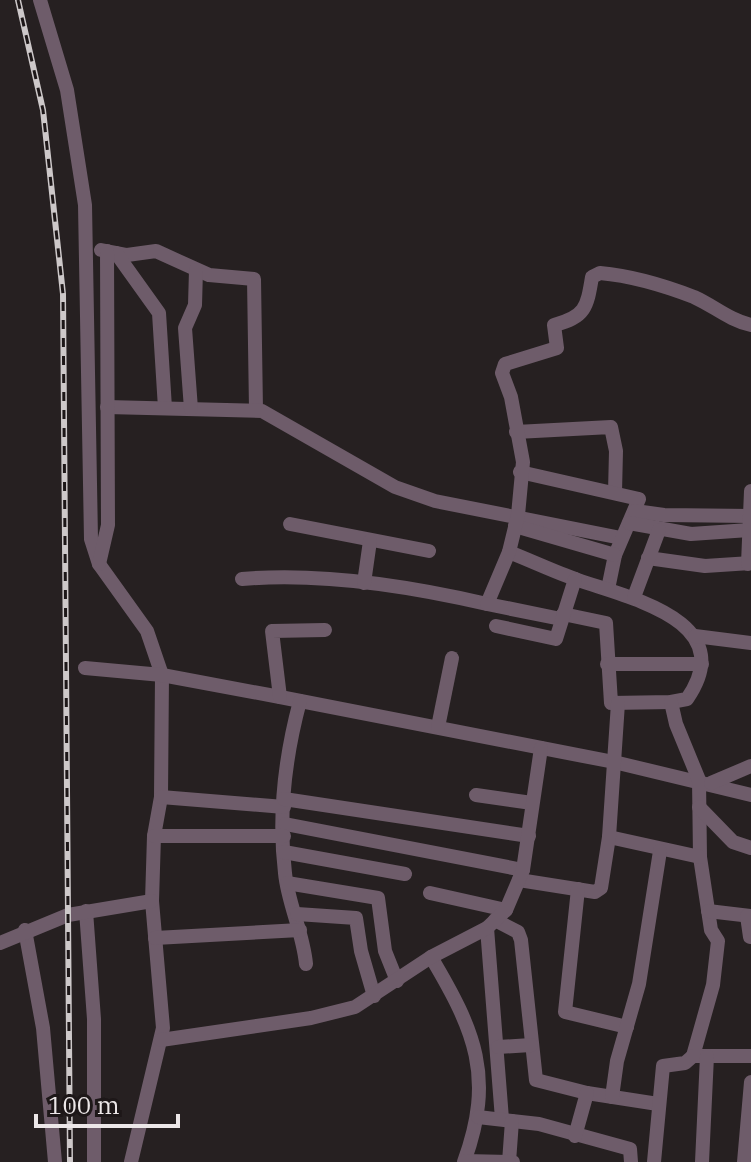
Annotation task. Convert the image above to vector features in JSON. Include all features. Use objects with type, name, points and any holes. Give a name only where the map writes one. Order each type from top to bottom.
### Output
[{"type":"street","points":[[40,0],[67,90],[80,162],[87,249],[89,519],[99,564],[147,631],[162,675],[161,797],[154,836],[152,901],[162,1002],[161,1040],[131,1162]]},
{"type":"street","points":[[87,249],[127,255],[156,251],[196,270],[256,281],[256,410]]},
{"type":"street","points":[[99,564],[108,525],[107,407],[112,252]]},
{"type":"street","points":[[112,252],[159,313],[165,408]]},
{"type":"street","points":[[191,409],[184,339],[195,305],[196,270]]},
{"type":"street","points":[[487,604],[509,552],[517,520],[523,453],[502,368],[505,364],[557,348],[554,325],[579,316],[595,274],[654,283],[701,301],[731,320],[751,325]]},
{"type":"street","points":[[107,407],[256,410],[270,415],[395,487],[435,501],[517,520],[621,538]]},
{"type":"street","points":[[516,432],[611,427],[616,451],[615,492]]},
{"type":"street","points":[[520,472],[639,499],[615,555],[608,589]]},
{"type":"street","points":[[648,558],[705,566],[750,564],[751,491]]},
{"type":"street","points":[[632,517],[664,515],[750,521]]},
{"type":"street","points":[[632,517],[659,530],[708,534],[750,521]]},
{"type":"street","points":[[517,520],[615,555]]},
{"type":"street","points":[[290,524],[429,551]]},
{"type":"street","points":[[634,597],[659,530]]},
{"type":"street","points":[[364,583],[370,541]]},
{"type":"street","points":[[242,579],[274,576],[364,583],[606,623],[611,702],[687,699],[702,664],[695,636],[678,620],[634,597],[575,579],[509,552]]},
{"type":"street","points":[[496,626],[556,639],[575,579]]},
{"type":"street","points":[[280,697],[272,631],[325,630]]},
{"type":"street","points":[[695,636],[751,643]]},
{"type":"street","points":[[438,727],[452,658]]},
{"type":"street","points":[[607,664],[702,664]]},
{"type":"street","points":[[85,668],[162,675],[438,727],[614,762],[751,795]]},
{"type":"street","points":[[300,701],[285,765],[284,852],[287,883],[299,922],[306,964]]},
{"type":"street","points":[[671,702],[676,724],[705,782],[699,807],[700,857],[712,933],[718,941],[700,1056],[702,1162]]},
{"type":"street","points":[[154,836],[284,830],[595,892],[601,888],[609,837],[618,703]]},
{"type":"street","points":[[161,1040],[311,1018],[355,1007],[496,919],[521,875],[541,748]]},
{"type":"street","points":[[705,782],[751,766]]},
{"type":"street","points":[[476,795],[532,803]]},
{"type":"street","points":[[161,797],[284,803],[529,836]]},
{"type":"street","points":[[699,807],[733,842],[751,848]]},
{"type":"street","points":[[609,837],[660,851],[700,857]]},
{"type":"street","points":[[612,1097],[639,984],[660,851]]},
{"type":"street","points":[[284,852],[405,874]]},
{"type":"street","points":[[287,883],[378,898],[385,951],[397,981]]},
{"type":"street","points":[[578,889],[565,1012],[627,1027]]},
{"type":"street","points":[[430,893],[496,919],[520,936],[536,1080],[587,1093],[658,1104]]},
{"type":"street","points":[[0,943],[25,930],[86,911],[152,901]]},
{"type":"street","points":[[86,911],[94,1019],[94,1162]]},
{"type":"street","points":[[708,911],[749,916],[750,937]]},
{"type":"street","points":[[155,938],[356,918],[374,996]]},
{"type":"street","points":[[431,957],[463,1011],[474,1039],[481,1081],[478,1117],[464,1162],[511,1162],[498,1047],[496,919]]},
{"type":"street","points":[[25,930],[43,1028],[55,1162]]},
{"type":"street","points":[[498,1047],[531,1045]]},
{"type":"street","points":[[654,1162],[663,1066],[685,1063],[700,1056],[751,1056]]},
{"type":"street","points":[[744,1162],[751,1082]]},
{"type":"street","points":[[575,1136],[587,1093]]},
{"type":"street","points":[[478,1117],[539,1124],[630,1149],[631,1162]]},
{"type":"railway","points":[[18,0],[43,110],[63,294],[70,1162]]}]
